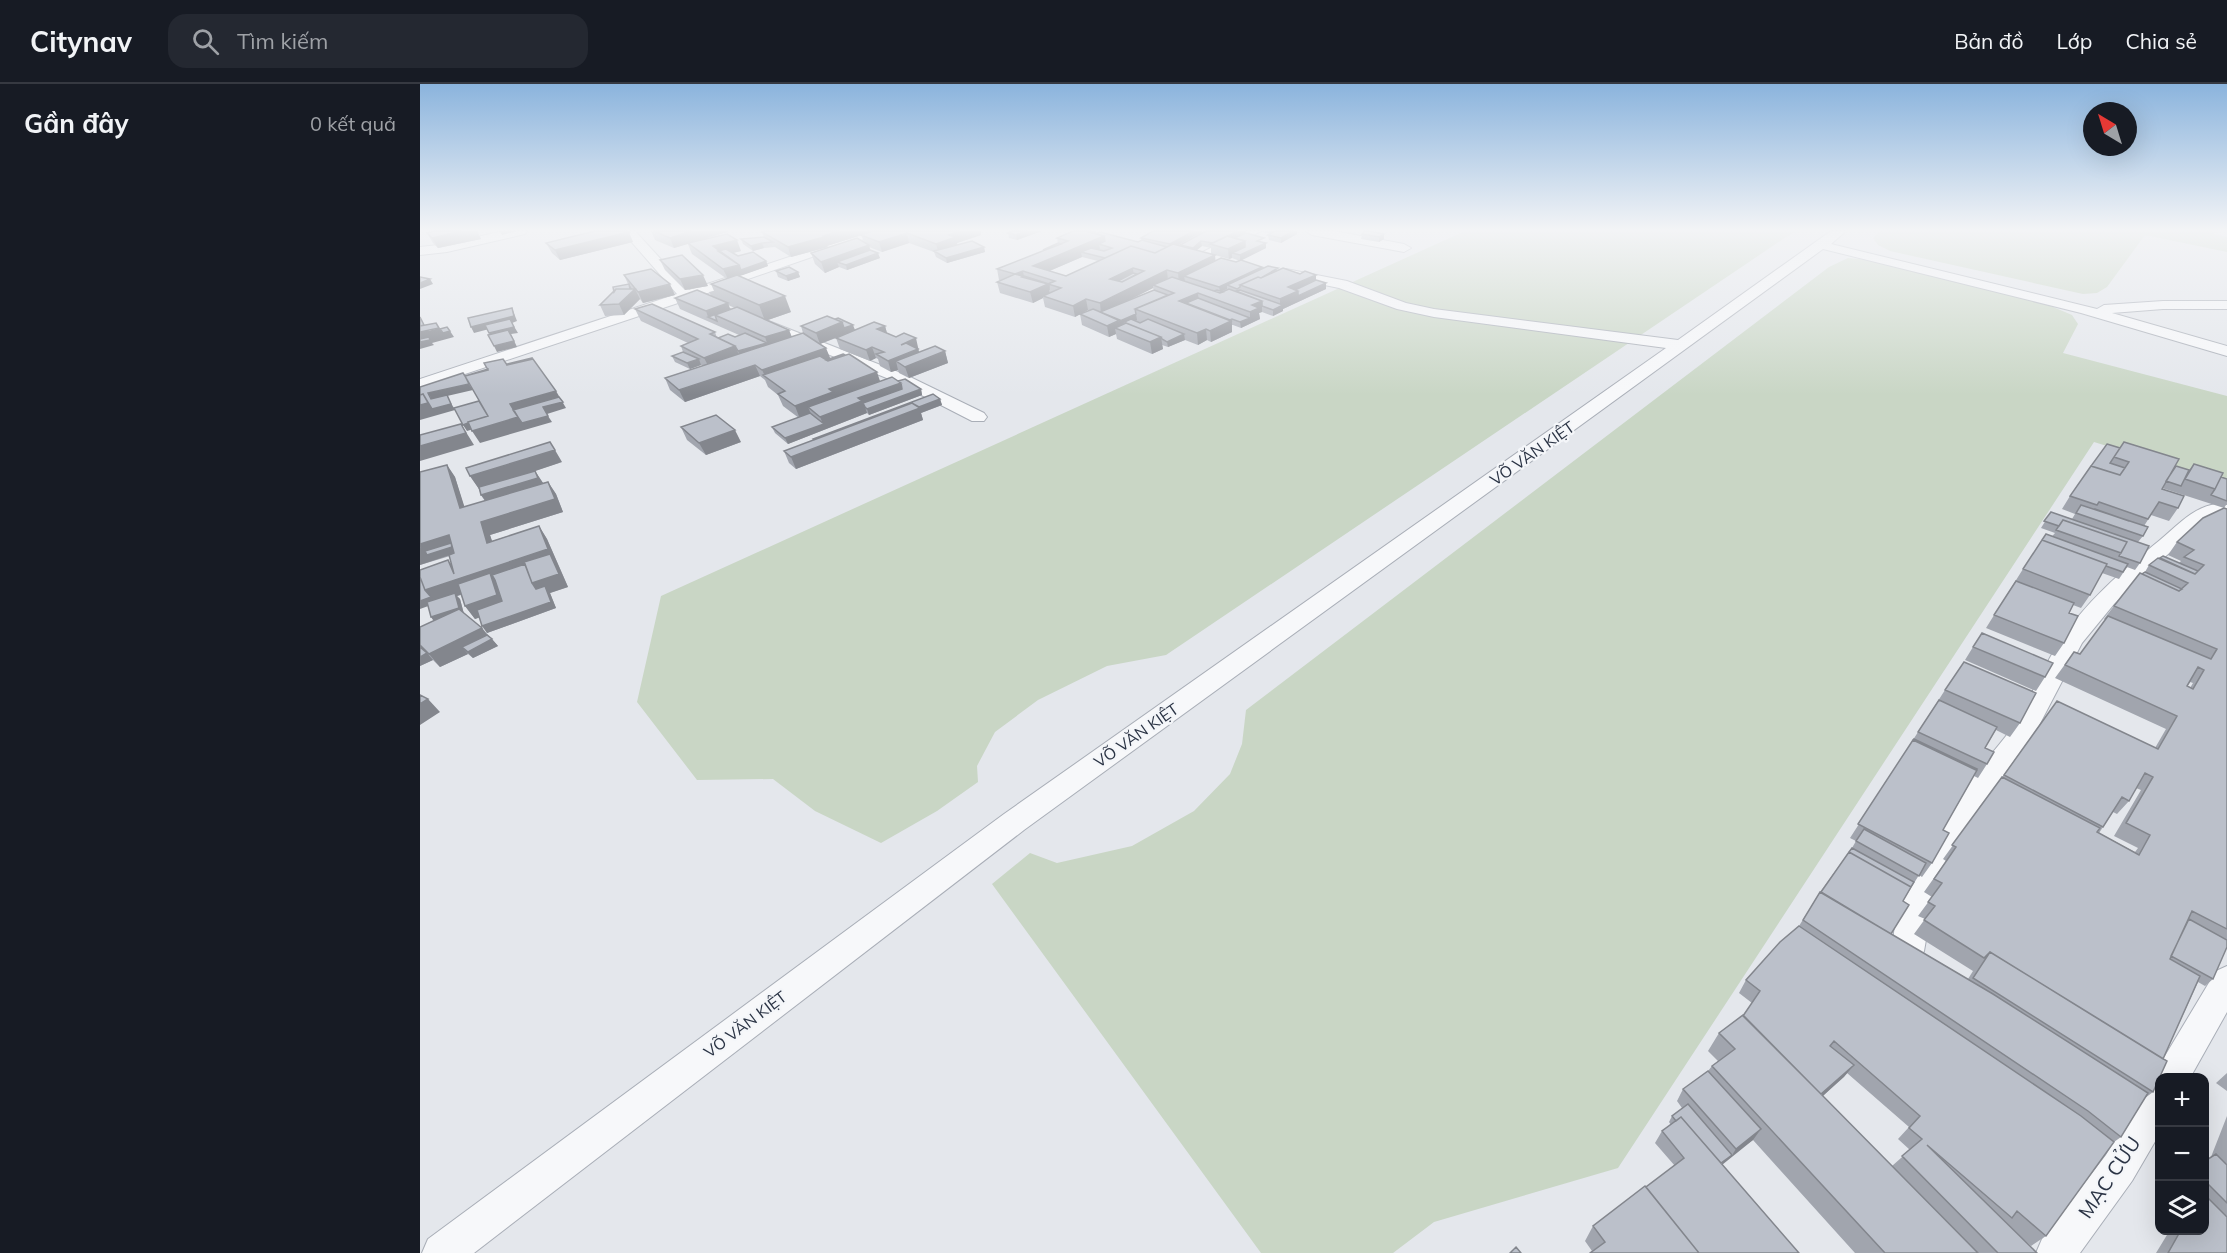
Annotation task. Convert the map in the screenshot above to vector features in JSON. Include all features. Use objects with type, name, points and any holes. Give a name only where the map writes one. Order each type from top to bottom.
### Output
[{"type":"street","points":[[678,286],[687,296],[721,305]]},
{"type":"street","points":[[420,384],[718,286]]},
{"type":"street","points":[[1346,286],[1402,306],[1434,314],[1683,345]]},
{"type":"street","name":"VÕ VĂN KIỆT","points":[[442,1253],[1014,822],[1765,286]]},
{"type":"street","points":[[1986,286],[2086,310],[2227,351]]},
{"type":"street","points":[[2086,310],[2163,305],[2227,305]]},
{"type":"street","points":[[742,314],[900,378],[978,417]]},
{"type":"street","points":[[1908,951],[1909,928],[1917,900],[1941,843],[1963,807],[1999,765],[2025,728],[2073,640],[2094,612],[2200,516],[2211,511],[2227,510]]},
{"type":"street","points":[[2173,1073],[2227,981]]},
{"type":"street","name":"MẠC CỬU","points":[[2056,1253],[2119,1168],[2155,1107]]},
{"type":"green space","points":[[1345,286],[1714,286],[1166,655],[1107,666],[1038,700],[995,732],[977,766],[978,782],[937,811],[881,843],[815,811],[773,779],[697,780],[637,702],[661,596]]},
{"type":"green space","points":[[1805,286],[1972,286],[2046,304],[2072,315],[2078,324],[2063,353],[2227,396],[2227,483],[2094,442],[1618,1168],[1434,1222],[1393,1253],[1261,1253],[992,884],[1030,853],[1057,863],[1132,846],[1194,811],[1230,774],[1242,744],[1246,710]]},
{"type":"green space","points":[[2045,286],[2108,286],[2097,293],[2083,294]]},
{"type":"building","points":[[629,286],[630,289],[616,289],[614,292],[613,287]]},
{"type":"building","points":[[633,286],[664,286],[638,292]]},
{"type":"building","points":[[715,286],[761,286],[785,296],[759,305]]},
{"type":"building","points":[[1009,286],[1045,286],[1030,292]]},
{"type":"building","points":[[1053,286],[1135,286],[1100,303],[1086,299],[1073,306],[1043,296],[1061,288]]},
{"type":"building","points":[[1154,286],[1198,286],[1220,293],[1229,289],[1262,301],[1252,305],[1259,308],[1250,312],[1198,293],[1179,301],[1231,321],[1210,331],[1206,329],[1197,333],[1135,309],[1174,293]]},
{"type":"building","points":[[1242,286],[1291,286],[1288,287],[1298,291],[1280,299]]},
{"type":"building","points":[[1304,286],[1321,286],[1298,296],[1298,291],[1295,290]]},
{"type":"building","points":[[616,289],[635,289],[619,304],[600,305]]},
{"type":"building","points":[[697,290],[728,303],[706,311],[675,298]]},
{"type":"building","points":[[1154,290],[1168,295],[1135,309],[1136,314],[1120,321],[1100,312]]},
{"type":"building","points":[[1240,290],[1283,305],[1273,310],[1262,306],[1262,301],[1236,291]]},
{"type":"building","points":[[1198,298],[1250,318],[1240,322],[1230,320],[1186,303]]},
{"type":"building","points":[[652,304],[715,332],[710,334],[735,346],[704,358],[681,346],[698,339],[635,309]]},
{"type":"building","points":[[737,307],[789,330],[765,337],[715,315]]},
{"type":"building","points":[[512,308],[514,316],[471,327],[468,318]]},
{"type":"building","points":[[731,309],[715,315],[717,321],[708,317]]},
{"type":"building","points":[[1093,309],[1120,320],[1107,326],[1080,314]]},
{"type":"building","points":[[827,316],[842,322],[816,333],[801,326]]},
{"type":"building","points":[[838,318],[853,325],[844,328],[842,322],[835,319]]},
{"type":"building","points":[[510,319],[514,327],[489,333],[485,325]]},
{"type":"building","points":[[1131,319],[1140,323],[1148,319],[1184,334],[1167,342],[1161,337],[1122,323]]},
{"type":"building","points":[[874,322],[885,326],[877,329],[896,337],[904,333],[916,338],[901,345],[906,343],[918,349],[888,361],[876,354],[884,352],[872,347],[866,350],[836,338]]},
{"type":"building","points":[[436,323],[439,328],[420,332],[420,326]]},
{"type":"building","points":[[1126,323],[1161,337],[1150,342],[1115,328]]},
{"type":"building","points":[[447,327],[450,331],[443,333],[440,329]]},
{"type":"building","points":[[508,330],[514,341],[494,346],[488,335]]},
{"type":"building","points":[[745,333],[767,343],[738,351],[735,346],[718,338],[728,334],[735,337]]},
{"type":"building","points":[[803,333],[826,348],[762,370],[755,365],[679,390],[665,378]]},
{"type":"building","points":[[429,337],[430,340],[420,342],[420,339]]},
{"type":"building","points":[[935,346],[945,351],[905,367],[896,361]]},
{"type":"building","points":[[683,352],[699,359],[687,363],[672,356]]},
{"type":"building","points":[[843,354],[845,355],[826,360]]},
{"type":"building","points":[[849,354],[877,372],[829,389],[833,392],[795,406],[778,394],[785,391],[763,375],[820,356],[828,361]]},
{"type":"building","points":[[503,359],[507,365],[533,359],[556,391],[510,404],[518,417],[472,431],[468,422],[488,416],[465,376],[488,370],[484,363]]},
{"type":"building","points":[[532,359],[507,365],[507,364]]},
{"type":"building","points":[[463,373],[469,384],[428,393],[431,399],[447,395],[451,404],[432,409],[423,394],[420,395],[420,387]]},
{"type":"building","points":[[892,377],[901,383],[858,398],[862,401],[820,417],[808,407]]},
{"type":"building","points":[[905,379],[921,389],[867,409],[865,407],[863,403],[902,389],[898,381]]},
{"type":"building","points":[[423,394],[428,403],[420,405],[420,395]]},
{"type":"building","points":[[933,394],[940,399],[919,407],[912,403],[813,439]]},
{"type":"building","points":[[559,397],[563,402],[543,407],[548,416],[522,423],[513,410]]},
{"type":"building","points":[[479,401],[488,416],[463,425],[454,408]]},
{"type":"building","points":[[912,403],[920,408],[791,457],[784,451]]},
{"type":"building","points":[[810,413],[824,424],[785,438],[772,427]]},
{"type":"building","points":[[716,415],[735,430],[699,443],[681,427]]},
{"type":"building","points":[[461,424],[466,433],[420,446],[420,435]]},
{"type":"building","points":[[550,442],[555,450],[470,476],[466,468]]},
{"type":"building","points":[[2124,442],[2179,459],[2162,489],[2184,496],[2178,508],[2159,502],[2148,519],[2099,502],[2097,505],[2070,496],[2091,466],[2120,475],[2129,462],[2114,457]]},
{"type":"building","points":[[2107,444],[2120,448],[2110,463],[2125,468],[2120,475],[2091,466]]},
{"type":"building","points":[[2194,464],[2223,473],[2215,489],[2185,479]]},
{"type":"building","points":[[447,465],[460,508],[548,482],[555,499],[481,522],[487,543],[539,526],[548,549],[425,590],[420,570],[448,560],[454,574],[449,555],[454,553],[449,535],[420,544],[420,472]]},
{"type":"building","points":[[2176,466],[2189,470],[2181,486],[2166,481]]},
{"type":"building","points":[[535,471],[538,478],[481,495],[479,487]]},
{"type":"building","points":[[2221,477],[2227,479],[2227,501],[2211,495]]},
{"type":"building","points":[[2081,505],[2148,527],[2143,536],[2076,513]]},
{"type":"building","points":[[2224,508],[2227,509],[2227,929],[2192,911],[2170,959],[2200,976],[2163,1059],[1990,952],[1984,958],[1924,920],[1935,906],[1928,902],[1942,883],[1934,879],[1956,847],[1952,845],[2002,777],[2100,828],[2097,832],[2139,855],[2150,835],[2126,823],[2153,777],[2145,773],[2129,801],[2122,797],[2103,827],[2004,775],[2057,701],[2158,749],[2177,716],[2065,665],[2074,652],[2080,654],[2108,616],[2211,659],[2217,649],[2114,606],[2140,573],[2179,591],[2188,583],[2149,565],[2158,558],[2195,574],[2204,565],[2184,557],[2194,550],[2177,542],[2203,518]],"holes":[[[2198,667],[2204,670],[2193,689],[2187,686]]]},
{"type":"building","points":[[2051,512],[2149,546],[2140,563],[2119,556],[2127,542],[2063,520],[2059,526],[2044,521]]},
{"type":"building","points":[[2063,520],[2127,542],[2121,553],[2056,530]]},
{"type":"building","points":[[2046,534],[2128,564],[2123,572],[2106,566],[2107,564],[2042,540]]},
{"type":"building","points":[[2042,540],[2107,564],[2090,595],[2023,569]]},
{"type":"building","points":[[451,543],[452,547],[427,555],[425,551]]},
{"type":"building","points":[[550,554],[559,574],[532,583],[524,562]]},
{"type":"building","points":[[2163,556],[2198,571],[2195,574],[2160,558]]},
{"type":"building","points":[[525,564],[536,589],[545,586],[551,602],[482,626],[477,610],[502,601],[492,575]]},
{"type":"building","points":[[2145,572],[2182,589],[2179,591],[2142,574]]},
{"type":"building","points":[[490,573],[497,595],[465,606],[458,584]]},
{"type":"building","points":[[420,577],[425,590],[431,597],[420,601]]},
{"type":"building","points":[[2016,581],[2074,603],[2069,613],[2078,616],[2064,643],[1994,615]]},
{"type":"building","points":[[455,593],[459,608],[431,617],[427,602]]},
{"type":"building","points":[[459,609],[482,628],[429,654],[420,645],[420,627]]},
{"type":"building","points":[[1982,633],[2053,663],[2045,677],[1973,647]]},
{"type":"building","points":[[487,635],[492,639],[468,652],[462,647]]},
{"type":"building","points":[[420,647],[427,653],[420,657]]},
{"type":"building","points":[[1964,662],[2036,693],[2020,723],[1945,690]]},
{"type":"building","points":[[420,695],[428,699],[420,704]]},
{"type":"building","points":[[1939,700],[1997,727],[1985,748],[1994,752],[1987,764],[1918,732]]},
{"type":"building","points":[[1914,739],[1977,769],[1913,740]]},
{"type":"building","points":[[1913,740],[1977,770],[1943,830],[1949,833],[1932,863],[1858,824]]},
{"type":"building","points":[[1864,829],[1926,863],[1919,876],[1856,841]]},
{"type":"building","points":[[1852,848],[1914,882],[1911,887],[1849,852]]},
{"type":"building","points":[[1849,852],[1911,887],[1903,901],[1909,905],[1891,934],[1821,892]]},
{"type":"building","points":[[1820,892],[1993,994],[2148,1093],[2121,1137],[2088,1111],[1803,920]]},
{"type":"building","points":[[2189,919],[2227,940],[2227,947],[2213,979],[2171,956]]},
{"type":"building","points":[[1799,926],[2081,1116],[2114,1142],[2046,1236],[2017,1211],[2012,1218],[1927,1145],[2037,1253],[1998,1253],[1902,1156],[1922,1139],[1909,1128],[1920,1116],[1834,1041],[1830,1046],[1854,1065],[1821,1094],[1743,1016],[1760,991],[1746,980],[1780,942]]},
{"type":"building","points":[[1990,952],[2167,1061],[2162,1073],[2155,1073],[2153,1092],[1973,978]]},
{"type":"building","points":[[1743,1015],[1978,1253],[1885,1253],[1712,1066],[1735,1049],[1719,1033]]},
{"type":"building","points":[[1708,1071],[1761,1129],[1736,1149],[1683,1089]]},
{"type":"building","points":[[1688,1104],[1732,1155],[1721,1163],[1681,1117],[1676,1121],[1672,1116]]},
{"type":"building","points":[[1681,1117],[1799,1253],[1699,1253],[1646,1187],[1684,1158],[1662,1131]]},
{"type":"building","points":[[2216,1154],[2227,1165],[2227,1203],[2209,1185],[2209,1158]]},
{"type":"building","points":[[1645,1186],[1699,1253],[1590,1253],[1605,1242],[1593,1226]]},
{"type":"building","points":[[2209,1199],[2227,1217],[2227,1253],[2168,1253],[2178,1235],[2209,1235]]},
{"type":"building","points":[[1516,1247],[1521,1253],[1510,1253]]}]
